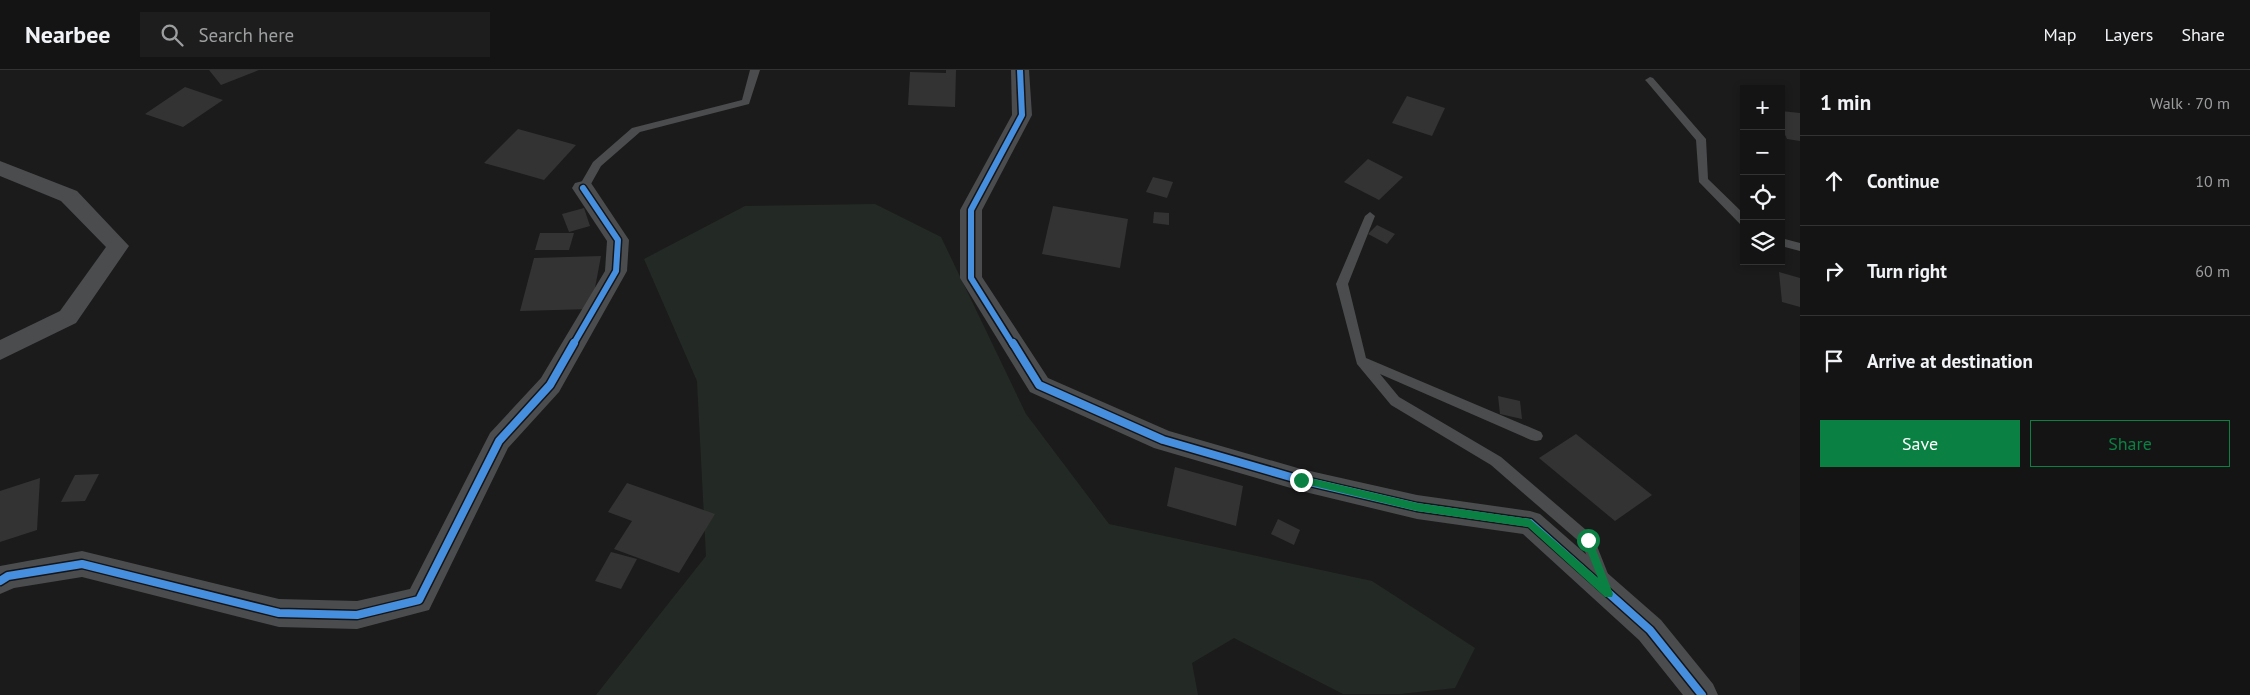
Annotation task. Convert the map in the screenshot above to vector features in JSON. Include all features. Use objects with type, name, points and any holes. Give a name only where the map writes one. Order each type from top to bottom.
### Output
[{"type":"street","points":[[1020,70],[1022,115],[971,210],[971,278],[1040,385],[1162,440],[1301,480],[1417,507],[1530,523],[1650,630],[1702,695]]},
{"type":"street","points":[[0,168],[69,196],[118,246],[68,317],[0,350]]},
{"type":"street","points":[[0,581],[8,576],[82,564],[209,594],[279,613],[357,615],[418,600],[499,441],[550,384],[616,271],[618,240],[583,188]]},
{"type":"lane","points":[[583,188],[597,164],[636,130],[746,102],[755,70]]},
{"type":"lane","points":[[1650,80],[1701,139],[1703,180],[1740,216]]},
{"type":"lane","points":[[1370,216],[1342,284],[1361,361],[1395,401],[1496,461],[1588,540],[1608,594]]},
{"type":"lane","points":[[1785,243],[1800,248]]},
{"type":"lane","points":[[1361,361],[1536,436]]},
{"type":"shaded area","points":[[875,204],[941,237],[1026,414],[1109,524],[1372,581],[1475,648],[1455,688],[1400,694],[1343,694],[1234,638],[1192,663],[1198,695],[596,695],[706,556],[697,381],[644,259],[745,206]]},
{"type":"building","points":[[209,70],[259,70],[221,85]]},
{"type":"building","points":[[946,70],[956,70],[955,107],[908,105],[910,72],[946,73]]},
{"type":"building","points":[[185,87],[223,100],[183,127],[145,114]]},
{"type":"building","points":[[1407,96],[1445,108],[1432,136],[1392,123]]},
{"type":"building","points":[[1785,111],[1800,113],[1800,141],[1787,139],[1785,135]]},
{"type":"building","points":[[518,129],[576,145],[544,180],[484,163]]},
{"type":"building","points":[[1368,159],[1403,177],[1379,200],[1344,182]]},
{"type":"building","points":[[1153,177],[1173,182],[1167,198],[1146,192]]},
{"type":"building","points":[[1053,206],[1128,219],[1120,268],[1042,254]]},
{"type":"building","points":[[584,208],[590,226],[569,232],[562,214]]},
{"type":"building","points":[[1154,212],[1169,213],[1169,225],[1153,223]]},
{"type":"building","points":[[1377,225],[1395,234],[1387,244],[1368,234]]},
{"type":"building","points":[[540,233],[574,233],[569,250],[535,250]]},
{"type":"building","points":[[601,256],[591,309],[520,311],[534,258]]},
{"type":"building","points":[[1779,272],[1800,278],[1800,307],[1782,302]]},
{"type":"building","points":[[1498,396],[1520,401],[1522,419],[1500,414]]},
{"type":"building","points":[[1576,434],[1652,495],[1615,521],[1539,458]]},
{"type":"building","points":[[1175,467],[1243,486],[1236,526],[1167,506]]},
{"type":"building","points":[[99,474],[85,501],[61,502],[75,475]]},
{"type":"building","points":[[40,478],[37,530],[0,542],[0,491]]},
{"type":"building","points":[[627,483],[715,514],[679,573],[614,549],[632,521],[608,512]]},
{"type":"building","points":[[1278,519],[1300,530],[1294,545],[1271,534]]},
{"type":"building","points":[[611,552],[637,559],[621,589],[595,581]]},
{"type":"cycle path","points":[[1020,70],[1022,115],[971,210],[971,278],[1039,385],[1163,440],[1301,480],[1417,507],[1530,523],[1650,630],[1702,695]]},
{"type":"cycle path","points":[[0,581],[8,576],[82,564],[209,594],[279,613],[357,615],[419,600],[499,441],[550,385],[616,271],[618,240],[583,188]]},
{"type":"route","points":[[1301,480],[1417,507],[1530,523],[1608,594],[1588,540]]}]
